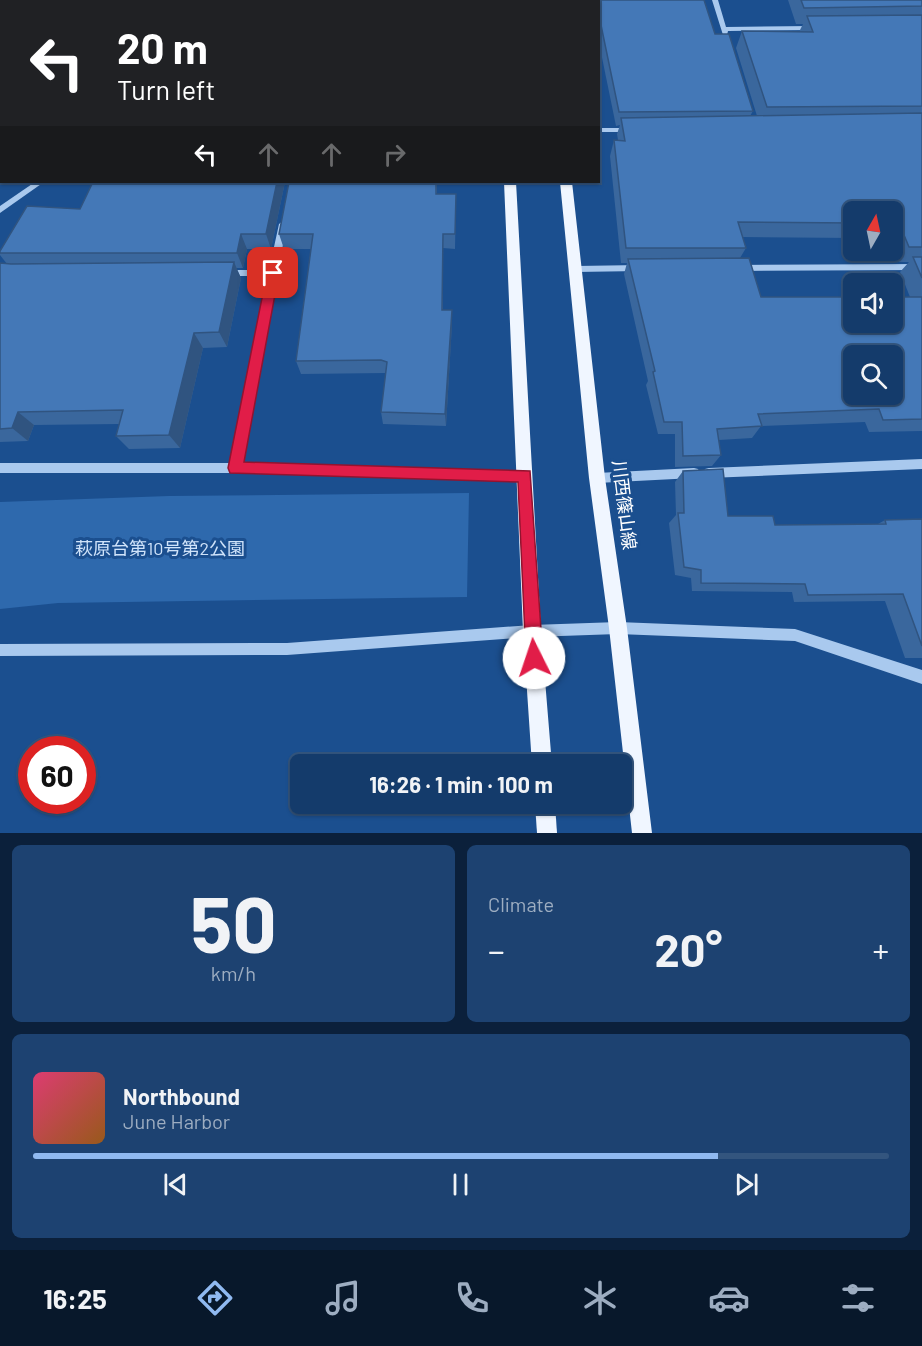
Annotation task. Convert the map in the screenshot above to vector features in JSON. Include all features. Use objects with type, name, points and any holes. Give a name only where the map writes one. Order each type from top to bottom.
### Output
[{"type":"main road","points":[[510,183],[532,631],[541,754]]},
{"type":"main road","name":"川西篠山線","points":[[566,183],[597,478],[618,627],[642,833]]},
{"type":"main road","points":[[545,814],[547,833]]},
{"type":"street","points":[[715,0],[727,40]]},
{"type":"street","points":[[724,29],[818,28]]},
{"type":"street","points":[[600,130],[643,130]]},
{"type":"street","points":[[0,210],[39,183]]},
{"type":"street","points":[[235,468],[285,216]]},
{"type":"street","points":[[725,268],[922,267]]},
{"type":"street","points":[[576,268],[655,268]]},
{"type":"street","points":[[214,274],[273,273]]},
{"type":"street","points":[[597,478],[922,464]]},
{"type":"street","points":[[0,468],[235,468],[525,476]]},
{"type":"street","points":[[0,651],[287,649],[618,627],[795,635],[922,676]]},
{"type":"green space","name":"萩原台第10号第2公園","points":[[469,493],[467,597],[58,603],[0,609],[0,502],[169,496]]},
{"type":"building","points":[[600,0],[704,0],[715,34],[729,34],[753,111],[619,112],[601,25]]},
{"type":"building","points":[[801,0],[922,0],[922,6],[804,8]]},
{"type":"building","points":[[922,15],[922,106],[767,107],[742,31],[813,32],[807,16]]},
{"type":"building","points":[[922,113],[922,247],[909,247],[903,233],[903,201],[843,201],[843,223],[738,222],[746,248],[626,248],[614,140],[625,141],[621,118]]},
{"type":"building","points":[[93,183],[277,183],[266,234],[241,234],[237,253],[0,253],[27,206],[80,209]]},
{"type":"building","points":[[289,183],[436,183],[436,194],[456,194],[455,234],[443,234],[442,310],[452,310],[445,414],[381,412],[387,362],[381,360],[296,361],[313,234],[279,234]]},
{"type":"building","points":[[913,257],[922,257],[922,278]]},
{"type":"building","points":[[749,258],[761,297],[843,297],[843,333],[903,333],[903,297],[922,297],[922,419],[883,420],[879,409],[758,414],[762,426],[717,429],[721,455],[683,456],[682,422],[664,422],[653,372],[655,371],[628,259]]},
{"type":"building","points":[[234,262],[219,332],[194,333],[169,435],[116,436],[123,410],[18,412],[12,428],[0,429],[0,263]]},
{"type":"building","points":[[723,469],[728,516],[773,516],[775,525],[886,524],[885,520],[922,519],[922,646],[903,594],[808,595],[805,584],[701,583],[701,570],[684,567],[678,513],[684,513],[683,471]]},
{"type":"route","points":[[273,273],[235,468],[525,476],[534,658]]}]
